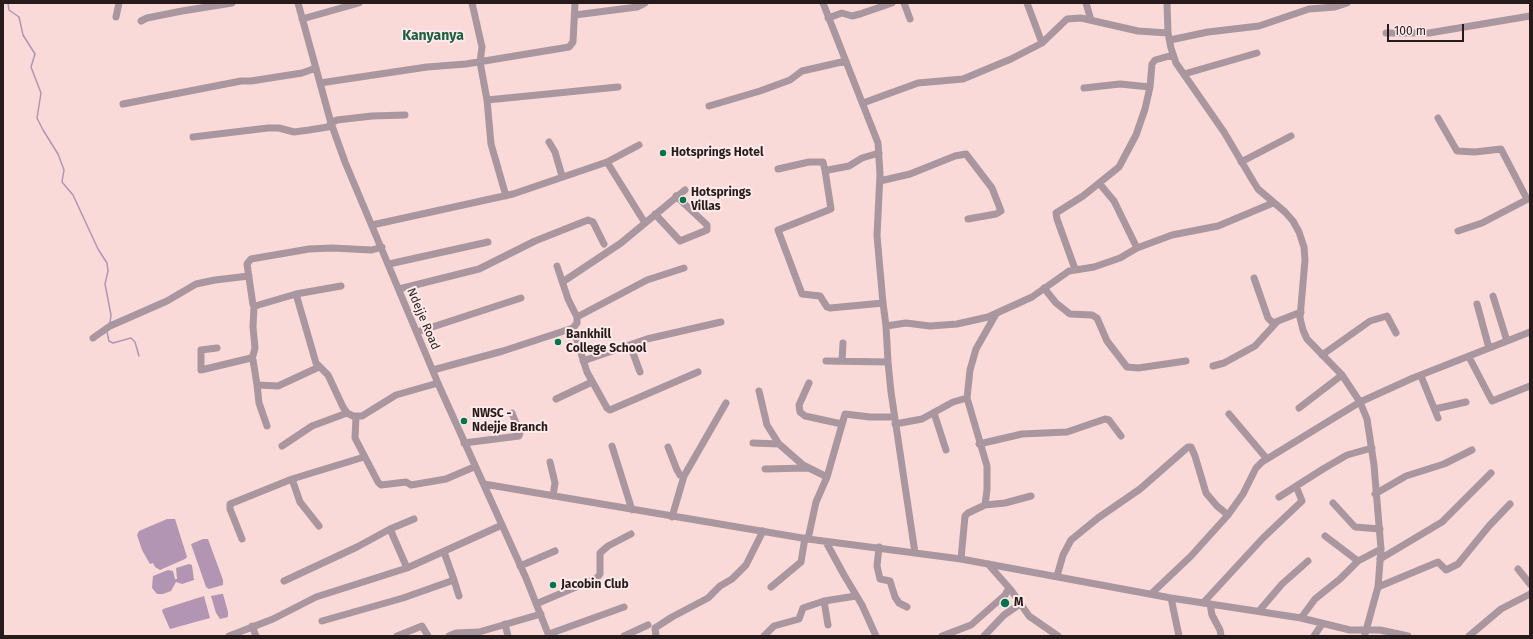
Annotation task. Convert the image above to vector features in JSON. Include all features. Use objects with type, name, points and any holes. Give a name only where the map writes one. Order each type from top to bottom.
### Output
[{"type":"street","points":[[116,17],[119,3]]},
{"type":"street","points":[[141,21],[147,18],[182,11],[232,3]]},
{"type":"street","name":"Ndejje Road","points":[[298,3],[331,122],[345,162],[474,467],[484,484],[549,635]]},
{"type":"street","points":[[302,18],[359,3]]},
{"type":"street","points":[[472,3],[482,47],[480,62],[487,100],[490,144],[506,196]]},
{"type":"street","points":[[320,83],[427,67],[454,66],[568,47],[573,42],[575,3]]},
{"type":"street","points":[[574,16],[637,7],[644,3]]},
{"type":"street","points":[[822,3],[878,143],[880,181],[877,236],[888,362],[915,553]]},
{"type":"street","points":[[828,18],[842,13],[852,16],[892,3]]},
{"type":"street","points":[[904,3],[910,19]]},
{"type":"street","points":[[1027,3],[1042,44]]},
{"type":"street","points":[[1086,3],[1091,20]]},
{"type":"street","points":[[1167,3],[1169,37],[1173,55],[1184,74],[1224,132],[1258,189],[1293,221],[1304,247],[1305,284],[1301,312],[1303,330],[1307,339],[1342,375],[1360,402],[1367,419],[1372,448],[1381,549],[1378,587],[1365,634]]},
{"type":"street","points":[[863,103],[918,83],[963,79],[1027,53],[1042,44],[1067,19],[1081,18],[1169,37],[1259,26],[1309,9],[1335,7],[1347,3]]},
{"type":"street","points":[[1386,33],[1429,33],[1530,16]]},
{"type":"street","points":[[1184,74],[1257,53]]},
{"type":"street","points":[[1075,269],[1056,213],[1120,167],[1128,154],[1136,135],[1150,86],[1152,64],[1155,60],[1173,55]]},
{"type":"street","points":[[709,106],[760,91],[790,80],[802,71],[846,61]]},
{"type":"street","points":[[123,104],[241,81],[251,81],[302,73],[316,68]]},
{"type":"street","points":[[1084,88],[1120,84],[1150,86]]},
{"type":"street","points":[[487,100],[618,87]]},
{"type":"street","points":[[193,137],[268,128],[279,128],[294,132],[328,127],[331,122],[372,116],[405,115]]},
{"type":"street","points":[[1438,118],[1457,151],[1475,152],[1501,149],[1528,199],[1482,223],[1458,231]]},
{"type":"street","points":[[1241,162],[1291,136]]},
{"type":"street","points":[[549,142],[555,152],[562,176]]},
{"type":"street","points":[[372,225],[506,196],[607,162],[639,145]]},
{"type":"street","points":[[825,170],[849,166],[862,158],[879,153]]},
{"type":"street","points":[[880,181],[910,174],[955,156],[966,154],[992,188],[1001,211],[996,214],[968,219]]},
{"type":"street","points":[[607,162],[645,224]]},
{"type":"street","points":[[778,169],[809,162],[823,162],[825,170],[831,209],[778,230],[802,294],[820,296],[827,307],[830,308],[883,303]]},
{"type":"street","points":[[1099,183],[1114,201],[1137,248]]},
{"type":"street","points":[[564,281],[609,252],[685,190]]},
{"type":"street","points":[[655,214],[680,241],[707,230],[707,226],[676,196]]},
{"type":"street","points":[[886,326],[906,324],[930,326],[958,324],[996,314],[1032,296],[1069,271],[1094,267],[1120,258],[1137,248],[1172,234],[1218,226],[1274,203]]},
{"type":"street","points":[[399,289],[479,269],[535,241],[588,220],[593,222],[604,244]]},
{"type":"street","points":[[388,264],[488,242]]},
{"type":"street","points":[[267,426],[259,403],[252,359],[255,348],[253,327],[254,306],[247,264],[249,260],[266,255],[317,249],[372,250],[382,247]]},
{"type":"street","points":[[433,370],[503,351],[573,328],[577,323],[577,317],[568,299],[564,281],[557,266]]},
{"type":"street","points":[[577,317],[647,280],[684,268]]},
{"type":"street","points":[[94,338],[110,326],[167,301],[196,284],[249,276]]},
{"type":"street","points":[[1254,278],[1268,318],[1276,324]]},
{"type":"street","points":[[254,306],[296,294],[341,286]]},
{"type":"street","points":[[1044,288],[1056,303],[1070,314],[1092,315],[1097,318],[1106,341],[1127,367],[1138,368],[1186,362]]},
{"type":"street","points":[[296,294],[311,348],[319,366],[328,375],[347,413],[356,417],[364,415],[390,398],[438,383]]},
{"type":"street","points":[[1492,296],[1507,341]]},
{"type":"street","points":[[417,332],[521,298]]},
{"type":"street","points":[[1476,304],[1489,348]]},
{"type":"street","points":[[1213,366],[1224,363],[1255,346],[1276,324],[1301,312]]},
{"type":"street","points":[[985,505],[987,470],[967,398],[972,361],[996,314]]},
{"type":"street","points":[[1322,355],[1364,324],[1387,316],[1396,333]]},
{"type":"street","points":[[583,361],[630,344],[721,322]]},
{"type":"street","points":[[573,328],[583,361],[592,382],[607,408],[610,410],[698,372]]},
{"type":"street","points":[[1151,594],[1175,573],[1228,515],[1243,494],[1256,468],[1267,459],[1360,402],[1530,332]]},
{"type":"street","points":[[842,361],[843,343]]},
{"type":"street","points":[[630,344],[640,372]]},
{"type":"street","points":[[217,348],[201,350],[201,370],[252,359]]},
{"type":"street","points":[[1469,357],[1492,401],[1530,386]]},
{"type":"street","points":[[826,361],[888,362]]},
{"type":"street","points":[[256,385],[278,386],[319,366]]},
{"type":"street","points":[[1299,408],[1342,375]]},
{"type":"street","points":[[1421,376],[1438,418]]},
{"type":"street","points":[[556,399],[592,382]]},
{"type":"street","points":[[809,384],[799,405],[800,412],[806,416],[842,424]]},
{"type":"street","points":[[759,390],[767,425],[779,444],[808,468],[827,476]]},
{"type":"street","points":[[771,587],[800,562],[816,502],[827,476],[846,414],[848,413],[895,420],[922,419],[953,402],[967,398]]},
{"type":"street","points":[[1435,409],[1466,402]]},
{"type":"street","points":[[672,517],[684,476],[726,403]]},
{"type":"street","points":[[282,446],[312,426],[347,413]]},
{"type":"street","points":[[464,443],[519,436],[520,433],[512,413]]},
{"type":"street","points":[[934,413],[946,450]]},
{"type":"street","points":[[1229,414],[1267,459]]},
{"type":"street","points":[[356,417],[355,438],[381,485],[406,482],[411,485],[446,479],[474,467]]},
{"type":"street","points":[[979,444],[1022,434],[1067,432],[1105,418],[1109,420],[1121,436]]},
{"type":"street","points":[[753,443],[779,444]]},
{"type":"street","points":[[612,446],[632,510]]},
{"type":"street","points":[[668,447],[677,470],[680,475],[684,476]]},
{"type":"street","points":[[1057,576],[1063,555],[1071,540],[1098,518],[1140,489],[1188,447],[1192,449],[1206,493],[1217,506],[1228,515]]},
{"type":"street","points":[[1279,497],[1347,455],[1372,448]]},
{"type":"street","points":[[1375,494],[1406,476],[1444,464],[1472,450]]},
{"type":"street","points":[[242,539],[230,509],[230,504],[283,481],[364,456]]},
{"type":"street","points":[[550,462],[555,483],[554,496]]},
{"type":"street","points":[[766,470],[808,468]]},
{"type":"street","points":[[1380,559],[1442,522],[1491,473]]},
{"type":"street","points":[[292,479],[300,502],[319,526]]},
{"type":"street","points":[[484,484],[806,539],[879,547],[961,559],[1171,598],[1301,618],[1365,634],[1380,630],[1408,636]]},
{"type":"street","points":[[1207,604],[1263,538],[1302,501],[1296,486]]},
{"type":"street","points":[[961,559],[965,516],[968,513],[985,505],[1004,503],[1031,496]]},
{"type":"street","points":[[1333,502],[1355,527],[1380,529]]},
{"type":"street","points":[[1378,587],[1437,563],[1446,570],[1458,564],[1489,526],[1510,504]]},
{"type":"street","points":[[284,581],[357,547],[390,529],[414,519]]},
{"type":"street","points":[[229,636],[273,619],[316,598],[407,568],[502,525]]},
{"type":"street","points":[[390,529],[407,568]]},
{"type":"street","points":[[656,636],[655,628],[672,616],[708,598],[720,586],[732,579],[746,565],[763,531]]},
{"type":"street","points":[[536,604],[597,578],[600,574],[600,553],[608,546],[631,534]]},
{"type":"street","points":[[1325,536],[1358,561]]},
{"type":"street","points":[[826,542],[862,605],[876,636]]},
{"type":"street","points":[[879,547],[877,566],[880,579],[890,581],[895,597],[899,603],[907,607]]},
{"type":"street","points":[[1301,618],[1315,599],[1340,579],[1358,561],[1371,552],[1381,549]]},
{"type":"street","points":[[520,566],[555,551]]},
{"type":"street","points":[[444,552],[459,596]]},
{"type":"street","points":[[1259,611],[1282,584],[1308,561]]},
{"type":"street","points":[[988,564],[1009,588],[1029,616],[1058,636]]},
{"type":"street","points":[[1518,569],[1530,584]]},
{"type":"street","points":[[322,621],[403,598],[454,580]]},
{"type":"street","points":[[942,636],[971,625],[1005,595],[1009,588]]},
{"type":"street","points":[[1469,636],[1501,609],[1530,594]]},
{"type":"street","points":[[764,636],[774,626],[799,619],[803,608],[824,601],[856,596]]},
{"type":"street","points":[[1171,598],[1178,636]]},
{"type":"street","points":[[824,601],[828,625]]},
{"type":"street","points":[[984,636],[1004,615],[1020,604]]},
{"type":"street","points":[[1207,604],[1221,636]]},
{"type":"street","points":[[549,635],[624,607]]},
{"type":"street","points":[[449,636],[456,633],[479,632],[541,614]]},
{"type":"street","points":[[504,624],[508,636]]},
{"type":"street","points":[[1314,636],[1322,624]]},
{"type":"street","points":[[624,636],[648,625]]},
{"type":"street","points":[[252,626],[256,636]]},
{"type":"street","points":[[396,636],[422,626],[428,636]]},
{"type":"shaded area","points":[[167,519],[175,519],[187,557],[160,570],[155,567],[153,563],[150,564],[142,550],[137,535],[139,531]]},
{"type":"shaded area","points":[[203,539],[208,539],[223,580],[223,585],[209,589],[206,587],[191,544]]},
{"type":"shaded area","points":[[189,564],[192,565],[194,580],[182,584],[176,582],[171,591],[163,594],[157,594],[152,588],[153,576],[168,570],[173,571],[175,579],[177,579],[176,568]]},
{"type":"shaded area","points":[[223,594],[228,617],[220,619],[216,613],[211,596]]},
{"type":"shaded area","points":[[204,596],[210,618],[170,629],[162,611],[163,609]]},
{"type":"waterway","points":[[8,3],[9,10],[19,17],[23,35],[35,54],[31,67],[41,93],[37,118],[58,154],[64,170],[62,182],[73,195],[98,249],[107,263],[108,271],[105,284],[111,315],[110,323]]},
{"type":"waterway","points":[[107,332],[109,341],[113,343],[131,338],[135,342],[139,356]]},
{"type":"place","name":"Hotsprings Hotel","points":[[663,153]]},
{"type":"place","name":"Hotsprings Villas","points":[[683,200]]},
{"type":"place","name":"Bankhill College School","points":[[558,342]]},
{"type":"place","name":"NWSC - Ndejje Branch","points":[[464,421]]},
{"type":"place","name":"Jacobin Club","points":[[553,585]]},
{"type":"place","name":"M","points":[[1005,603]]},
{"type":"district","name":"Kanyanya","points":[[433,36]]}]
